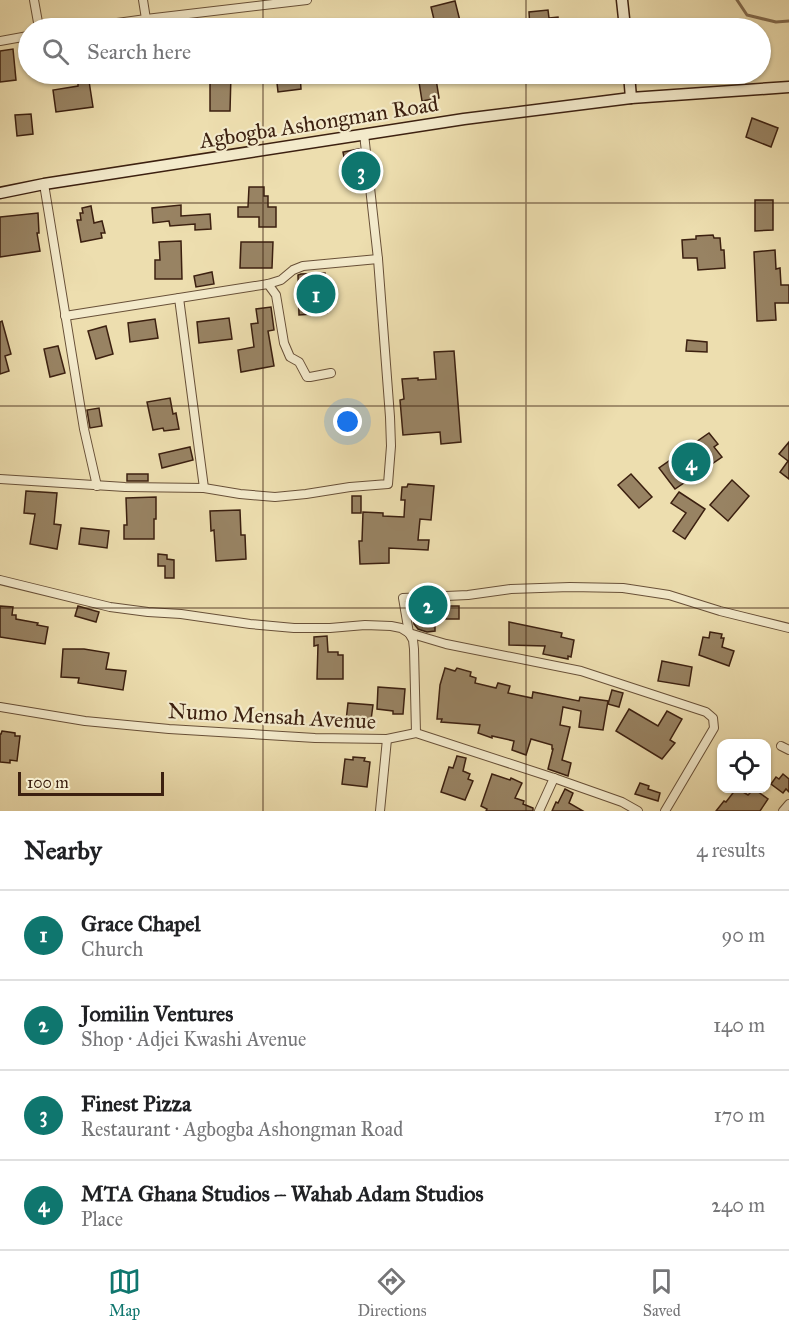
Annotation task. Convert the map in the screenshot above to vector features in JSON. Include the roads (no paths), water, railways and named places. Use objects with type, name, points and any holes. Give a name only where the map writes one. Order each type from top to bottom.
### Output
[{"type":"street","points":[[34,0],[37,18]]},
{"type":"street","points":[[143,0],[146,18]]},
{"type":"street","points":[[152,18],[231,5],[307,0]]},
{"type":"street","points":[[622,0],[624,18]]},
{"type":"street","points":[[0,40],[18,37]]},
{"type":"street","points":[[630,84],[631,98]]},
{"type":"street","name":"Agbogba Ashongman Road","points":[[0,193],[44,184],[464,119],[631,98],[789,87]]},
{"type":"street","points":[[0,478],[97,486],[161,489],[204,488],[275,497],[388,484],[391,446],[378,259],[364,134]]},
{"type":"street","points":[[44,184],[84,429],[97,486]]},
{"type":"street","points":[[65,316],[268,284],[281,280],[293,270],[303,267],[378,259]]},
{"type":"street","points":[[268,284],[276,295],[284,344],[290,357],[299,362],[307,377],[331,373]]},
{"type":"street","points":[[179,297],[204,488]]},
{"type":"street","points":[[0,580],[110,607],[147,612],[294,628],[365,625],[401,628],[409,633],[467,648],[581,671],[706,712],[713,718],[714,728],[665,811]]},
{"type":"street","points":[[416,733],[414,649],[403,598],[468,595],[511,589],[623,588],[669,595],[720,611],[789,628]]},
{"type":"street","name":"Numo Mensah Avenue","points":[[0,707],[85,721],[169,729],[315,738],[387,739],[416,733],[555,778],[622,802],[638,811]]},
{"type":"street","points":[[380,811],[387,739]]},
{"type":"street","points":[[539,811],[555,778]]},
{"type":"street","points":[[783,811],[789,804]]},
{"type":"waterway","points":[[737,0],[747,15],[759,18]]},
{"type":"waterway","points":[[771,21],[789,21]]},
{"type":"place","name":"Finest Pizza","points":[[361,171]]},
{"type":"place","name":"Grace Chapel","points":[[316,294]]},
{"type":"place","name":"MTA Ghana Studios – Wahab Adam Studios","points":[[691,462]]},
{"type":"place","name":"Jomilin Ventures","points":[[428,605]]}]
